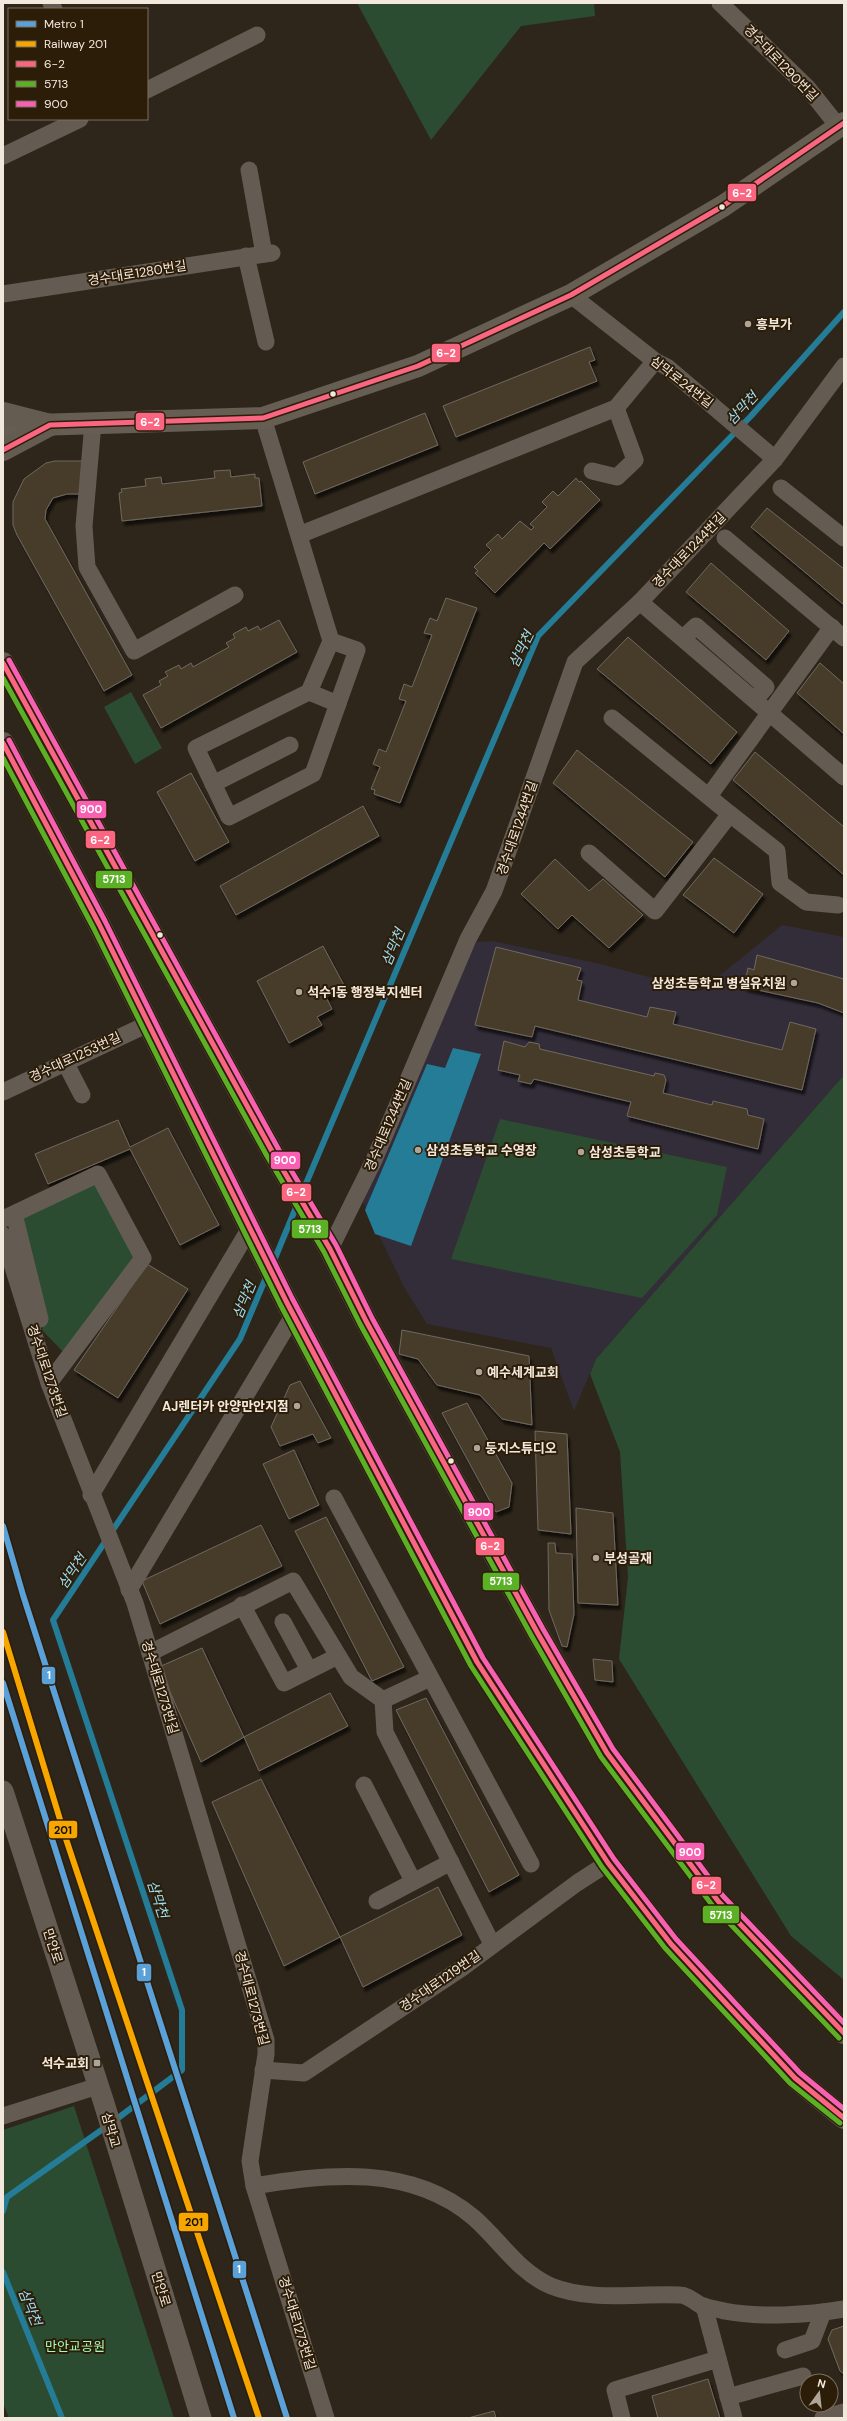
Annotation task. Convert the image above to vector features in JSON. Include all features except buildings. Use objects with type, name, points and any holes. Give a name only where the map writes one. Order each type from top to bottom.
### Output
[{"type":"main road","points":[[3,426],[263,418],[418,366],[571,295],[724,206],[841,125]]},
{"type":"main road","points":[[3,413],[50,425]]},
{"type":"main road","points":[[3,450],[50,425]]},
{"type":"main road","points":[[3,663],[273,1153],[330,1249],[366,1322],[537,1632],[606,1753],[718,1901],[844,2033]]},
{"type":"main road","points":[[3,743],[99,924],[289,1308],[477,1662],[608,1863],[671,1944],[795,2078],[844,2118]]},
{"type":"street","name":"경수대로1290번길","points":[[720,3],[807,87],[841,125]]},
{"type":"street","points":[[148,90],[258,35]]},
{"type":"street","points":[[3,156],[78,120]]},
{"type":"street","name":"경수대로1280번길","points":[[3,294],[268,253],[249,170]]},
{"type":"street","points":[[246,256],[266,342]]},
{"type":"street","name":"삼막로24번길","points":[[571,295],[655,361],[667,367],[776,460]]},
{"type":"street","points":[[299,535],[616,408],[655,361]]},
{"type":"street","points":[[776,460],[844,366]]},
{"type":"street","points":[[592,471],[617,478],[635,460],[616,408]]},
{"type":"street","points":[[263,418],[331,641],[309,692],[196,748],[229,818],[313,774],[357,650],[331,641]]},
{"type":"street","points":[[92,423],[84,526],[87,567],[134,651],[235,595]]},
{"type":"street","name":"경수대로1244번길","points":[[330,1249],[374,1160],[468,939],[494,891],[575,662],[640,602],[776,460]]},
{"type":"street","points":[[781,488],[844,538]]},
{"type":"street","points":[[709,796],[770,713],[838,632],[726,538]]},
{"type":"street","points":[[640,602],[844,777]]},
{"type":"street","points":[[309,692],[338,704]]},
{"type":"street","points":[[612,718],[777,851],[780,883],[806,902],[838,904]]},
{"type":"street","points":[[213,784],[290,745]]},
{"type":"street","points":[[589,853],[655,911],[730,814]]},
{"type":"street","name":"경수대로1253번길","points":[[3,1092],[148,1024]]},
{"type":"street","points":[[65,1062],[82,1095]]},
{"type":"street","points":[[43,1331],[9,1217],[98,1174],[143,1258],[49,1383]]},
{"type":"street","points":[[93,1500],[251,1231]]},
{"type":"street","name":"경수대로1273번길","points":[[3,1235],[49,1383],[93,1500],[128,1586],[150,1653],[266,2040],[250,2161],[254,2186],[326,2418]]},
{"type":"street","points":[[128,1586],[289,1308]]},
{"type":"street","points":[[334,1498],[430,1678],[532,1864]]},
{"type":"street","points":[[150,1653],[242,1605],[292,1581],[351,1677],[383,1700],[386,1732],[492,1944]]},
{"type":"street","points":[[242,1605],[284,1683],[338,1656]]},
{"type":"street","points":[[283,1622],[309,1670]]},
{"type":"street","points":[[383,1700],[430,1678]]},
{"type":"street","points":[[364,1785],[413,1881]]},
{"type":"street","name":"만안로","points":[[3,1791],[101,2093]]},
{"type":"street","points":[[377,1901],[451,1862]]},
{"type":"street","name":"경수대로1219번길","points":[[263,2070],[304,2073],[462,1968],[492,1944],[577,1883],[608,1863]]},
{"type":"street","points":[[3,2116],[101,2093]]},
{"type":"street","name":"삼막교","points":[[101,2093],[120,2160]]},
{"type":"street","name":"만안로","points":[[120,2160],[201,2418]]},
{"type":"street","points":[[254,2186],[307,2177],[356,2176],[420,2185],[446,2197],[472,2216],[526,2272],[550,2286],[587,2295],[682,2294],[704,2306],[740,2314],[823,2312],[844,2309]]},
{"type":"street","points":[[704,2306],[734,2418]]},
{"type":"street","points":[[785,2350],[812,2341],[823,2312]]},
{"type":"street","points":[[622,2418],[614,2390],[718,2359]]},
{"type":"street","points":[[728,2397],[799,2377]]},
{"type":"street","points":[[823,2418],[844,2412]]},
{"type":"shaded area","name":"삼성초등학교","points":[[782,925],[844,937],[844,1075],[596,1359],[574,1411],[551,1348],[427,1324],[404,1287],[363,1202],[475,942],[493,941],[600,964],[701,991]]},
{"type":"green space","points":[[357,3],[594,3],[595,16],[521,26],[431,140]]},
{"type":"green space","points":[[131,692],[162,748],[135,764],[104,707]]},
{"type":"green space","points":[[844,1075],[844,1980],[791,1936],[619,1659],[628,1577],[620,1452],[590,1374],[596,1359]]},
{"type":"green space","points":[[500,1119],[727,1167],[717,1215],[642,1298],[451,1259]]},
{"type":"green space","points":[[98,1174],[143,1258],[67,1356],[43,1331],[14,1214]]},
{"type":"green space","name":"만안교공원","points":[[74,2106],[174,2418],[9,2418],[3,2403],[3,2130]]},
{"type":"water","name":"삼성초등학교 수영장","points":[[453,1048],[481,1054],[411,1246],[375,1234],[365,1210],[427,1064],[445,1068]]},
{"type":"waterway","name":"삼막천","points":[[302,1193],[538,636],[751,416],[844,312]]},
{"type":"waterway","name":"삼막천","points":[[273,1263],[297,1205]]},
{"type":"waterway","name":"삼막천","points":[[114,2121],[182,2070],[182,2010],[53,1620],[240,1339],[267,1275]]},
{"type":"waterway","name":"삼막천","points":[[3,2211],[7,2197],[107,2126]]},
{"type":"waterway","name":"삼막천","points":[[3,2272],[62,2418]]},
{"type":"metro line","name":"1","points":[[3,1526],[23,1595],[287,2418]]},
{"type":"metro line","name":"1","points":[[3,1683],[234,2418]]},
{"type":"rail line","name":"201","points":[[3,1632],[65,1836],[259,2418]]},
{"type":"transit line","name":"6-2","points":[[3,450],[50,425],[263,418],[418,366],[571,295],[723,206],[844,123]]},
{"type":"transit line","name":"900","points":[[9,660],[279,1150],[336,1245],[372,1318],[543,1629],[613,1749],[723,1896],[844,2023]]},
{"type":"transit line","name":"6-2","points":[[3,663],[273,1153],[330,1249],[366,1321],[537,1632],[607,1753],[718,1901],[844,2033]]},
{"type":"transit line","name":"5713","points":[[3,678],[267,1156],[324,1252],[360,1324],[531,1635],[601,1757],[712,1905],[839,2038]]},
{"type":"transit line","name":"900","points":[[9,740],[105,921],[292,1298],[483,1658],[614,1859],[676,1939],[800,2073],[844,2109]]},
{"type":"transit line","name":"6-2","points":[[3,743],[99,924],[286,1301],[477,1662],[608,1863],[671,1944],[795,2078],[844,2118]]},
{"type":"transit line","name":"5713","points":[[3,758],[93,927],[280,1304],[471,1666],[602,1867],[665,1948],[790,2083],[840,2123]]},
{"type":"place","name":"흥부가","points":[[748,324]]},
{"type":"place","name":"삼성초등학교 병설유치원","points":[[794,983]]},
{"type":"place","name":"석수1동 행정복지센터","points":[[299,992]]},
{"type":"place","name":"삼성초등학교 수영장","points":[[418,1150]]},
{"type":"place","name":"삼성초등학교","points":[[581,1152]]},
{"type":"place","name":"예수세계교회","points":[[479,1372]]},
{"type":"place","name":"AJ렌터카 안양만안지점","points":[[297,1406]]},
{"type":"place","name":"둥지스튜디오","points":[[477,1448]]},
{"type":"place","name":"부성골재","points":[[596,1558]]},
{"type":"place","name":"석수교회","points":[[97,2063]]}]
